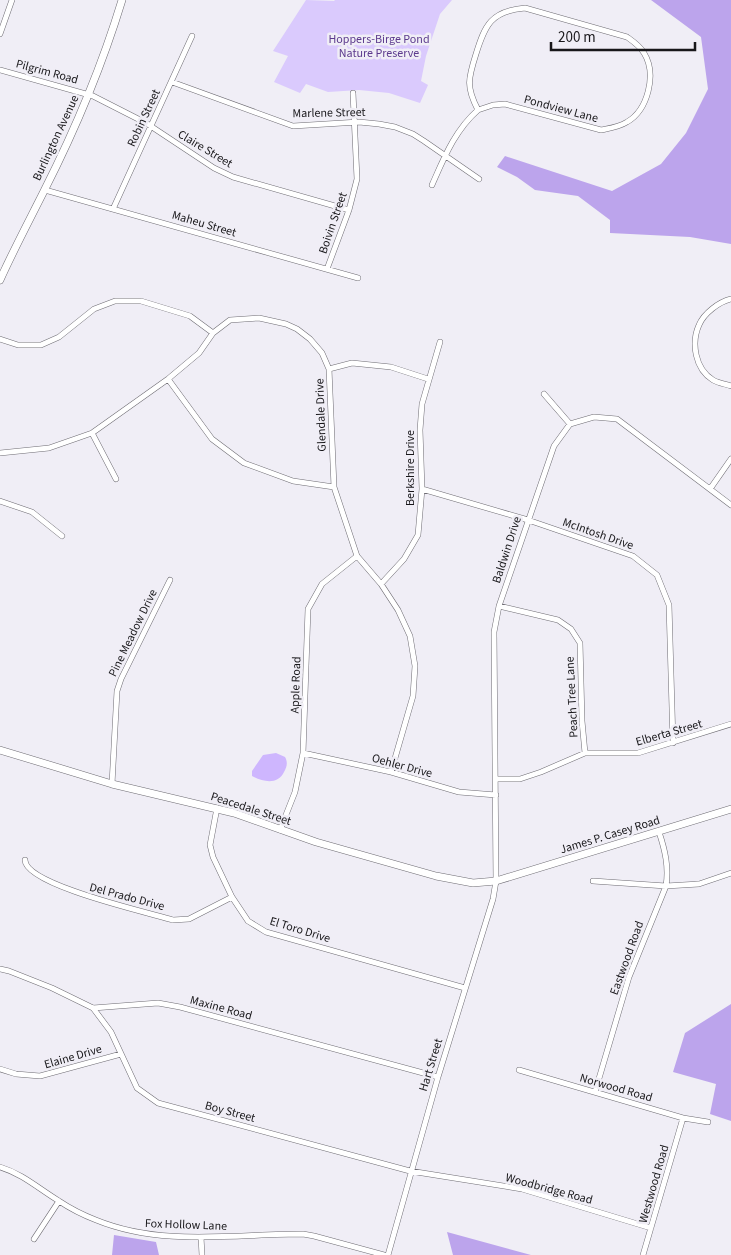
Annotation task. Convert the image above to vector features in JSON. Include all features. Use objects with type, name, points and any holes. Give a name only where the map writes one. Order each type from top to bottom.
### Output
[{"type":"main road","name":"Burlington Avenue","points":[[0,280],[19,238],[45,190],[88,94],[106,49],[122,0]]},
{"type":"main road","name":"Peacedale Street","points":[[0,750],[112,784],[217,808],[251,818],[316,842],[436,876],[473,884],[496,881]]},
{"type":"main road","name":"James P. Casey Road","points":[[496,881],[731,809]]},
{"type":"street","points":[[0,34],[12,0]]},
{"type":"street","name":"Pondview Lane","points":[[525,8],[538,11],[627,37],[636,44],[648,63],[650,75],[648,89],[642,106],[628,122],[616,128],[601,130],[505,104],[492,105],[478,110],[470,94],[469,82],[481,38],[485,27],[492,20],[512,9],[525,8]]},
{"type":"street","name":"Robin Street","points":[[113,209],[192,36]]},
{"type":"street","name":"Pilgrim Road","points":[[0,70],[88,94]]},
{"type":"street","name":"Marlene Street","points":[[172,82],[293,126],[354,122],[379,124],[405,131],[424,141],[479,179]]},
{"type":"street","name":"Boivin Street","points":[[327,270],[349,210],[357,179],[353,93]]},
{"type":"street","name":"Claire Street","points":[[88,94],[151,126],[214,168],[233,177],[349,210]]},
{"type":"street","points":[[432,185],[445,156],[464,125],[478,110]]},
{"type":"street","name":"Maheu Street","points":[[45,190],[358,278]]},
{"type":"street","points":[[731,299],[708,312],[698,325],[694,346],[698,363],[712,379],[731,386]]},
{"type":"street","points":[[0,339],[18,345],[41,345],[59,337],[94,309],[114,301],[141,301],[190,316],[213,333]]},
{"type":"street","name":"Glendale Drive","points":[[0,453],[49,448],[92,433],[168,379],[198,353],[213,333],[230,320],[259,318],[286,324],[297,329],[310,339],[322,353],[330,369],[334,487],[357,556],[381,584],[398,610],[410,636],[415,666],[413,696],[391,772]]},
{"type":"street","name":"Berkshire Drive","points":[[381,584],[404,559],[418,535],[422,489],[420,430],[422,404],[440,342]]},
{"type":"street","points":[[330,369],[352,363],[391,366],[428,379]]},
{"type":"street","points":[[168,379],[212,439],[244,464],[293,482],[334,487]]},
{"type":"street","points":[[544,394],[570,424],[594,417],[617,418],[731,505]]},
{"type":"street","name":"Baldwin Drive","points":[[496,881],[494,632],[499,606],[554,446],[570,424]]},
{"type":"street","points":[[92,433],[116,480]]},
{"type":"street","points":[[710,489],[731,459]]},
{"type":"street","name":"McIntosh Drive","points":[[422,489],[528,520],[633,556],[657,576],[669,605],[673,742]]},
{"type":"street","points":[[0,501],[32,512],[62,536]]},
{"type":"street","name":"Apple Road","points":[[280,830],[295,792],[303,754],[308,609],[322,584],[357,556]]},
{"type":"street","name":"Pine Meadow Drive","points":[[112,784],[117,691],[121,679],[170,580]]},
{"type":"street","name":"Peach Tree Lane","points":[[499,606],[558,620],[570,629],[580,643],[582,721],[585,753]]},
{"type":"street","name":"Elberta Street","points":[[496,779],[520,779],[585,753],[638,754],[731,724]]},
{"type":"street","name":"Oehler Drive","points":[[303,754],[391,772],[459,792],[496,795]]},
{"type":"street","name":"El Toro Drive","points":[[217,808],[210,845],[213,857],[232,897],[248,921],[266,932],[465,988]]},
{"type":"street","name":"Eastwood Road","points":[[595,1092],[629,977],[666,886],[668,875],[666,854],[660,832]]},
{"type":"street","name":"Del Prado Drive","points":[[25,860],[25,864],[30,871],[70,891],[173,920],[190,919],[232,897]]},
{"type":"street","points":[[593,881],[666,886],[699,884],[731,873]]},
{"type":"street","name":"Hart Street","points":[[388,1255],[410,1171],[493,899],[496,881]]},
{"type":"street","name":"Maxine Road","points":[[0,970],[9,971],[52,988],[94,1008],[158,1003],[180,1007],[438,1077]]},
{"type":"street","name":"Boy Street","points":[[94,1008],[111,1032],[137,1088],[158,1103],[410,1171]]},
{"type":"street","name":"Elaine Drive","points":[[0,1069],[16,1074],[40,1076],[122,1054]]},
{"type":"street","name":"Norwood Road","points":[[519,1070],[683,1118],[708,1122]]},
{"type":"street","name":"Westwood Road","points":[[643,1255],[683,1118]]},
{"type":"street","name":"Fox Hollow Lane","points":[[0,1167],[24,1177],[59,1201],[93,1220],[127,1231],[157,1236],[201,1237],[303,1234],[384,1255]]},
{"type":"street","name":"Woodbridge Road","points":[[410,1171],[522,1189],[651,1228]]},
{"type":"street","points":[[34,1239],[59,1201]]},
{"type":"street","points":[[201,1237],[202,1255]]},
{"type":"green space","name":"Hoppers-Birge Pond Nature Preserve","points":[[306,0],[452,0],[440,14],[426,56],[421,81],[428,85],[420,103],[389,93],[359,90],[328,92],[306,84],[300,93],[274,82],[288,56],[273,51]]},
{"type":"shaded area","points":[[651,0],[731,0],[731,244],[690,237],[610,233],[610,220],[578,196],[535,190],[517,177],[497,167],[505,156],[612,191],[661,164],[686,133],[708,89],[701,37]]},
{"type":"shaded area","points":[[276,753],[285,757],[287,761],[286,768],[278,779],[274,781],[261,780],[252,776],[252,771],[263,755]]},
{"type":"shaded area","points":[[731,1004],[731,1121],[710,1114],[716,1084],[673,1072],[685,1033]]},
{"type":"shaded area","points":[[447,1232],[531,1255],[453,1255]]},
{"type":"shaded area","points":[[114,1235],[156,1242],[159,1255],[112,1255]]}]
